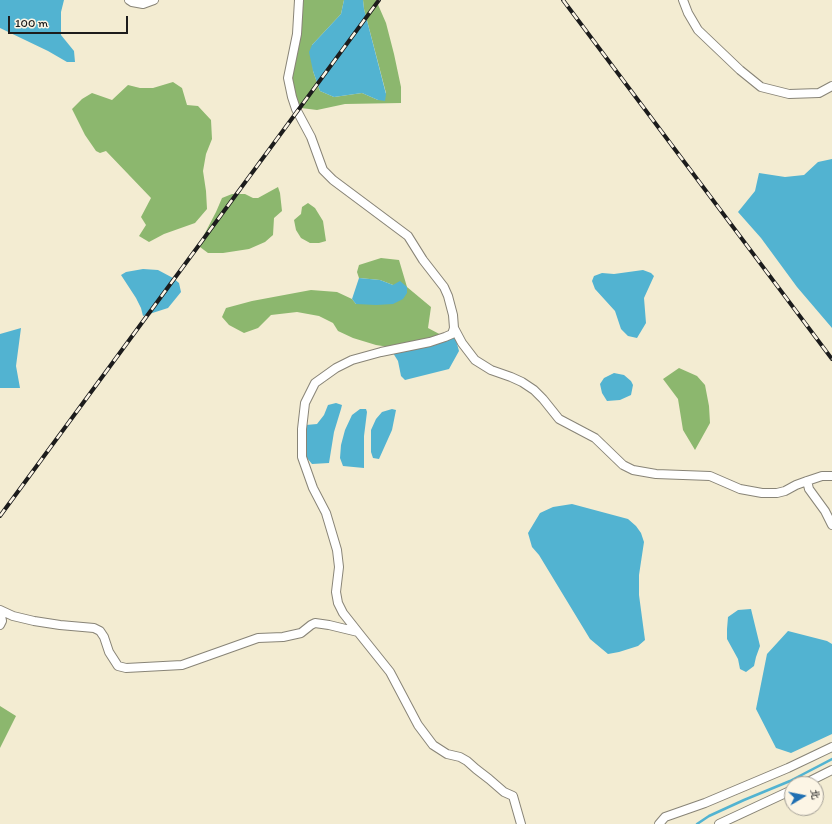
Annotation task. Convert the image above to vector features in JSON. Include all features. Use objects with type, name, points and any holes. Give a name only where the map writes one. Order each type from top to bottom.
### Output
[{"type":"street","points":[[129,0],[143,4],[154,0]]},
{"type":"street","points":[[299,0],[297,34],[288,78],[296,109],[310,137],[323,170],[333,180],[408,236],[423,260],[444,287],[452,310],[454,328],[462,343],[475,360],[491,370],[522,382],[534,390],[559,419],[595,438],[623,465],[633,470],[656,474],[710,476],[740,489],[762,493],[777,493],[786,491],[796,485],[822,476],[832,476]]},
{"type":"street","points":[[683,0],[698,30],[740,70],[761,87],[789,94],[819,93],[832,86]]},
{"type":"street","points":[[454,328],[452,334],[430,342],[395,348],[352,360],[336,368],[315,383],[305,402],[302,429],[302,457],[313,488],[326,513],[337,550],[339,567],[336,592],[338,603],[343,613],[390,672],[418,725],[433,745],[447,754],[467,760],[504,792],[513,796],[518,809],[521,824]]},
{"type":"street","points":[[807,481],[809,489],[825,511],[832,525]]},
{"type":"street","points":[[0,610],[13,616],[34,621],[94,628],[100,631],[104,637],[109,652],[118,666],[126,668],[182,665],[258,638],[283,637],[301,633],[315,623],[329,624],[358,632]]},
{"type":"street","points":[[0,610],[2,621],[0,625]]},
{"type":"street","points":[[659,824],[665,817],[705,803],[788,768],[832,747]]},
{"type":"street","points":[[820,776],[832,770]]},
{"type":"street","points":[[719,824],[784,794]]},
{"type":"green space","points":[[301,0],[344,0],[341,14],[312,45],[313,71],[320,91],[334,97],[362,93],[378,100],[386,93],[363,0],[376,0],[386,23],[394,54],[401,87],[401,103],[345,104],[317,110],[301,108],[296,98],[292,77],[300,35]]},
{"type":"green space","points":[[173,82],[182,88],[187,105],[198,106],[211,120],[212,139],[206,154],[203,171],[207,209],[195,223],[164,234],[149,242],[139,236],[146,225],[141,217],[151,198],[106,151],[100,153],[96,151],[85,135],[72,109],[82,99],[92,93],[112,100],[128,85],[140,88],[153,88]]},
{"type":"green space","points":[[278,187],[282,211],[274,218],[273,235],[265,242],[249,249],[223,253],[208,253],[200,247],[204,235],[222,198],[232,194],[245,194],[253,198],[258,198]]},
{"type":"green space","points":[[308,203],[315,208],[323,221],[326,241],[310,243],[301,238],[296,230],[294,220],[301,214],[302,207]]},
{"type":"green space","points":[[381,258],[399,260],[407,287],[431,307],[428,328],[445,337],[395,348],[376,345],[353,338],[338,331],[333,323],[319,316],[297,312],[271,315],[258,328],[244,333],[229,325],[222,317],[226,308],[252,301],[311,290],[337,292],[352,299],[356,304],[393,285],[380,280],[359,278],[357,272],[359,265]]},
{"type":"green space","points":[[679,368],[697,376],[705,385],[709,406],[710,423],[695,450],[683,430],[678,399],[663,379]]},
{"type":"green space","points":[[0,706],[16,716],[0,748]]},
{"type":"water","points":[[0,0],[64,0],[61,12],[61,35],[74,51],[75,62],[67,62],[48,51],[0,28]]},
{"type":"water","points":[[344,0],[363,0],[386,94],[385,101],[378,100],[362,93],[334,97],[320,91],[313,71],[309,52],[312,45],[341,14]]},
{"type":"water","points":[[832,159],[832,328],[797,287],[761,238],[738,212],[755,191],[759,173],[785,177],[804,175],[818,162]]},
{"type":"water","points":[[143,269],[158,270],[173,278],[179,283],[181,292],[168,308],[143,316],[136,298],[121,275],[126,272]]},
{"type":"water","points":[[643,270],[654,276],[644,298],[646,323],[637,338],[628,336],[621,329],[615,311],[595,289],[592,281],[594,276],[602,273],[614,274]]},
{"type":"water","points":[[359,278],[380,280],[393,285],[400,281],[407,287],[407,293],[403,299],[393,304],[356,304],[352,299]]},
{"type":"water","points":[[21,328],[16,366],[20,388],[0,388],[0,334]]},
{"type":"water","points":[[453,337],[456,340],[459,351],[449,369],[405,380],[401,376],[398,361],[393,353]]},
{"type":"water","points":[[614,373],[624,375],[631,381],[633,385],[631,395],[620,400],[607,401],[602,393],[600,384],[604,378]]},
{"type":"water","points":[[336,403],[342,405],[334,432],[329,463],[312,464],[307,458],[306,425],[317,424],[324,415],[328,405]]},
{"type":"water","points":[[360,409],[366,409],[367,412],[364,436],[364,468],[343,466],[340,458],[341,445],[345,430],[352,415]]},
{"type":"water","points":[[392,409],[396,410],[392,430],[379,459],[373,458],[371,452],[371,430],[376,419],[382,412]]},
{"type":"water","points":[[572,504],[628,519],[641,533],[644,542],[639,575],[639,595],[645,640],[638,646],[608,654],[590,639],[539,555],[532,547],[528,533],[540,513],[553,507]]},
{"type":"water","points":[[751,609],[760,646],[754,666],[746,672],[740,669],[738,659],[727,639],[727,629],[728,617],[738,610]]},
{"type":"water","points":[[788,631],[827,641],[832,644],[832,734],[791,753],[776,748],[756,709],[767,654]]},
{"type":"waterway","points":[[697,824],[709,816],[790,781],[832,759]]},
{"type":"railway","points":[[0,516],[379,0]]},
{"type":"railway","points":[[563,0],[832,359]]}]
